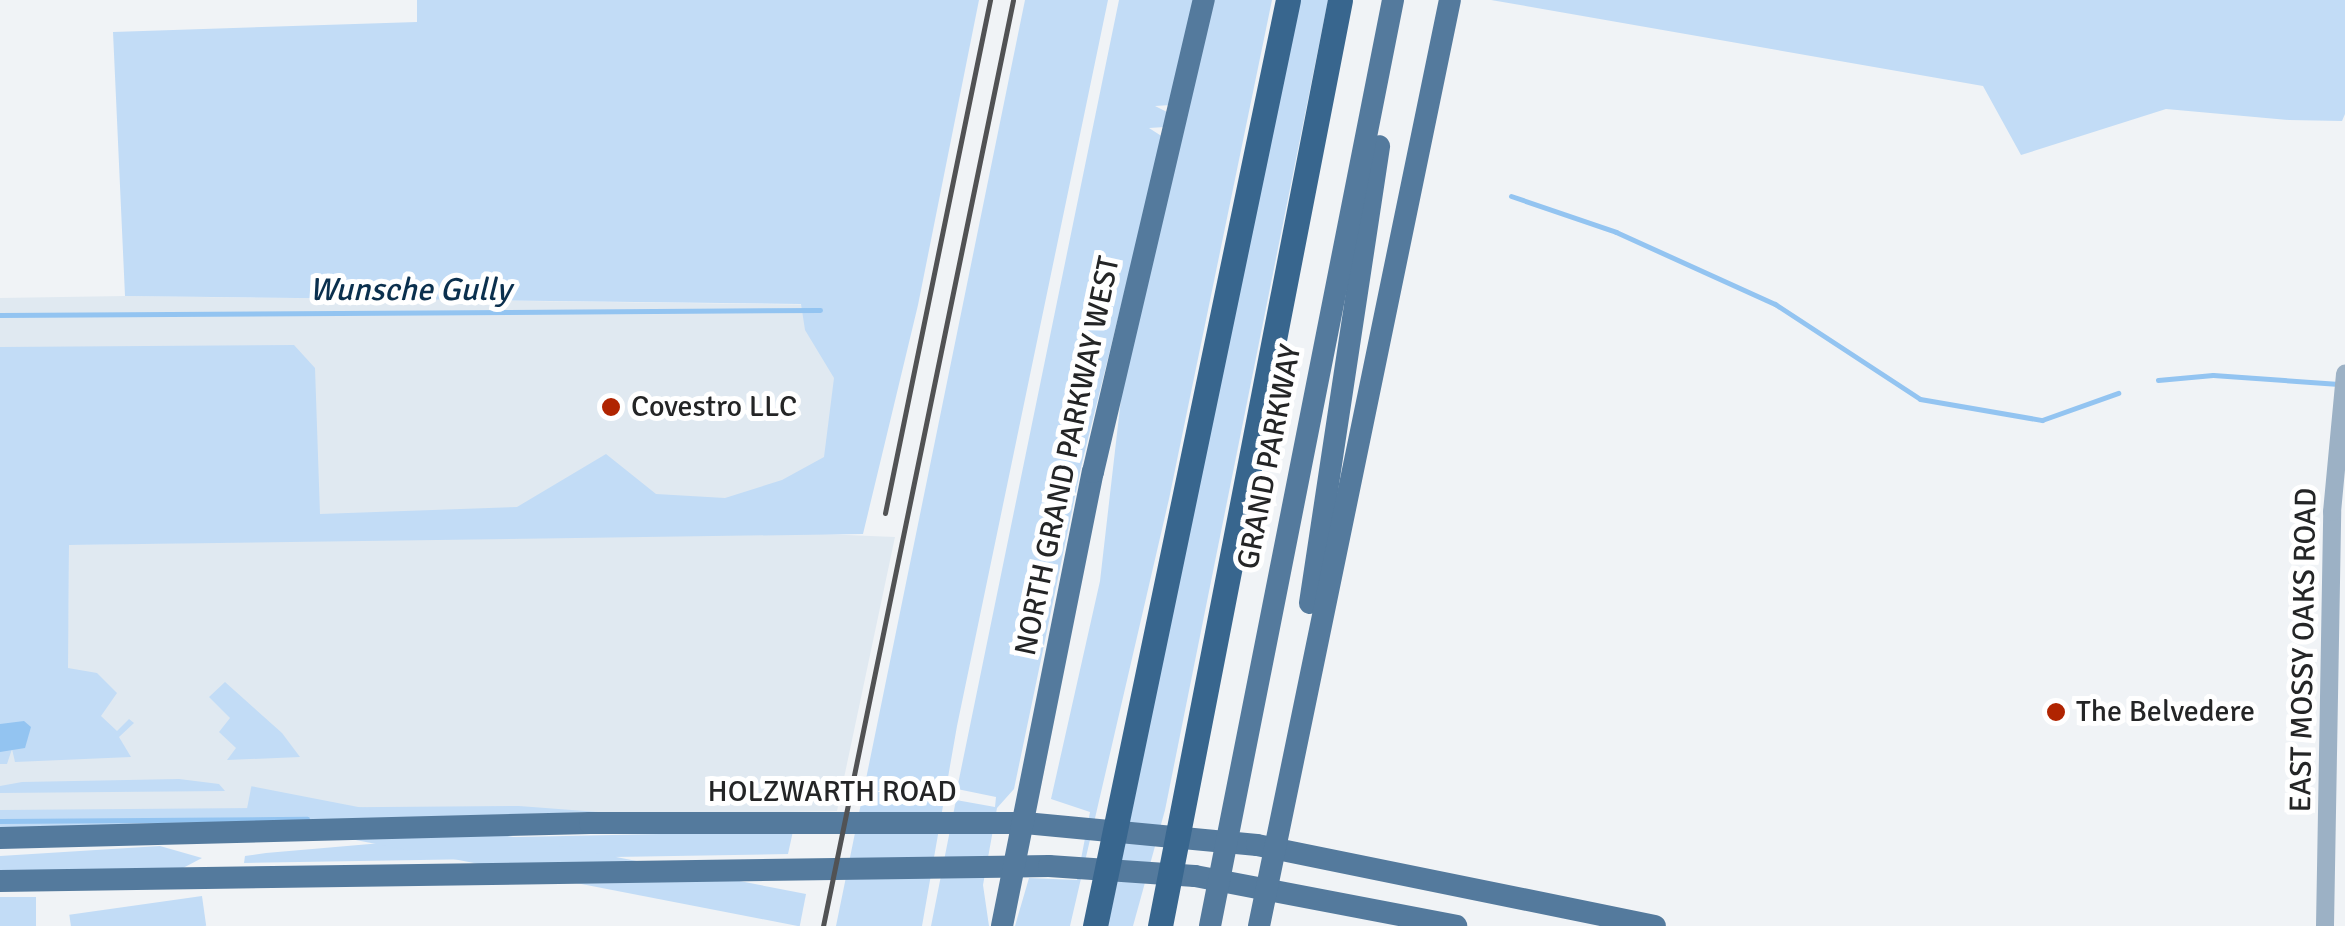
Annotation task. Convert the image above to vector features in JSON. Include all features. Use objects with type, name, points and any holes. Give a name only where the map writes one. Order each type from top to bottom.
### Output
[{"type":"highway","points":[[1095,919],[1288,0]]},
{"type":"highway","points":[[1160,926],[1340,0]]},
{"type":"main road","name":"NORTH GRAND PARKWAY WEST","points":[[1002,926],[1001,867],[1025,823],[1093,472],[1204,0]]},
{"type":"main road","name":"GRAND PARKWAY","points":[[1210,926],[1219,881],[1214,839],[1393,0]]},
{"type":"main road","points":[[1288,780],[1334,417],[1402,0]]},
{"type":"main road","points":[[1259,926],[1450,0]]},
{"type":"main road","name":"HOLZWARTH ROAD","points":[[0,838],[801,822],[1058,824],[1263,846],[1654,926]]},
{"type":"main road","points":[[0,882],[791,866],[1049,866],[1195,876],[1456,926]]},
{"type":"street","name":"EAST MOSSY OAKS ROAD","points":[[2325,926],[2339,706],[2339,431],[2345,374]]},
{"type":"shaded area","points":[[417,0],[979,0],[918,305],[863,534],[69,545],[68,668],[97,673],[117,693],[101,716],[117,731],[129,719],[134,723],[119,737],[131,757],[15,762],[12,749],[7,764],[0,764],[0,347],[294,345],[315,368],[320,514],[517,507],[606,454],[656,494],[725,498],[782,480],[824,457],[834,378],[805,330],[801,304],[125,296],[113,32],[417,22]]},
{"type":"shaded area","points":[[1025,0],[1108,0],[957,726],[922,926],[836,926]]},
{"type":"shaded area","points":[[1119,0],[1194,0],[1171,105],[1155,106],[1169,113],[1165,127],[1149,128],[1163,137],[1082,463],[1014,789],[997,808],[983,885],[989,926],[931,926],[956,800],[995,807],[996,797],[957,789]]},
{"type":"shaded area","points":[[1214,0],[1272,0],[1169,499],[1070,926],[1015,926],[1029,878],[1077,880],[1090,812],[1051,799],[1100,581],[1122,390]]},
{"type":"shaded area","points":[[1299,0],[1328,0],[1165,810],[1133,926],[1108,926]]},
{"type":"shaded area","points":[[1491,0],[2345,0],[2345,114],[2342,121],[2289,120],[2166,109],[2021,155],[1983,86]]},
{"type":"shaded area","points":[[125,296],[842,305],[822,534],[895,537],[837,811],[0,829],[0,714],[67,713],[69,545],[307,541],[0,367],[0,298]]},
{"type":"shaded area","points":[[225,682],[282,733],[300,757],[227,760],[236,748],[219,732],[230,718],[209,697]]},
{"type":"shaded area","points":[[179,779],[219,784],[225,791],[0,793],[0,786],[22,782]]},
{"type":"shaded area","points":[[251,786],[806,894],[798,926],[245,819]]},
{"type":"shaded area","points":[[519,806],[598,812],[0,829],[0,810]]},
{"type":"shaded area","points":[[793,831],[788,854],[244,863],[245,856],[266,853],[428,839]]},
{"type":"shaded area","points":[[160,846],[202,858],[183,868],[0,871],[0,856]]},
{"type":"shaded area","points":[[202,896],[206,926],[71,926],[69,915]]},
{"type":"shaded area","points":[[0,897],[36,897],[36,926],[0,926]]},
{"type":"water","points":[[24,721],[31,727],[25,748],[0,752],[0,724]]},
{"type":"waterway","points":[[1511,196],[1616,232],[1775,304],[1920,399],[2042,420],[2118,393]]},
{"type":"waterway","name":"Wunsche Gully","points":[[0,315],[820,310]]},
{"type":"waterway","points":[[2158,380],[2213,375],[2339,384]]},
{"type":"waterway","points":[[0,821],[307,819]]},
{"type":"railway","points":[[885,513],[990,0]]},
{"type":"railway","points":[[823,926],[1013,0]]},
{"type":"place","name":"Covestro LLC","points":[[611,407]]},
{"type":"place","name":"The Belvedere","points":[[2056,712]]}]
